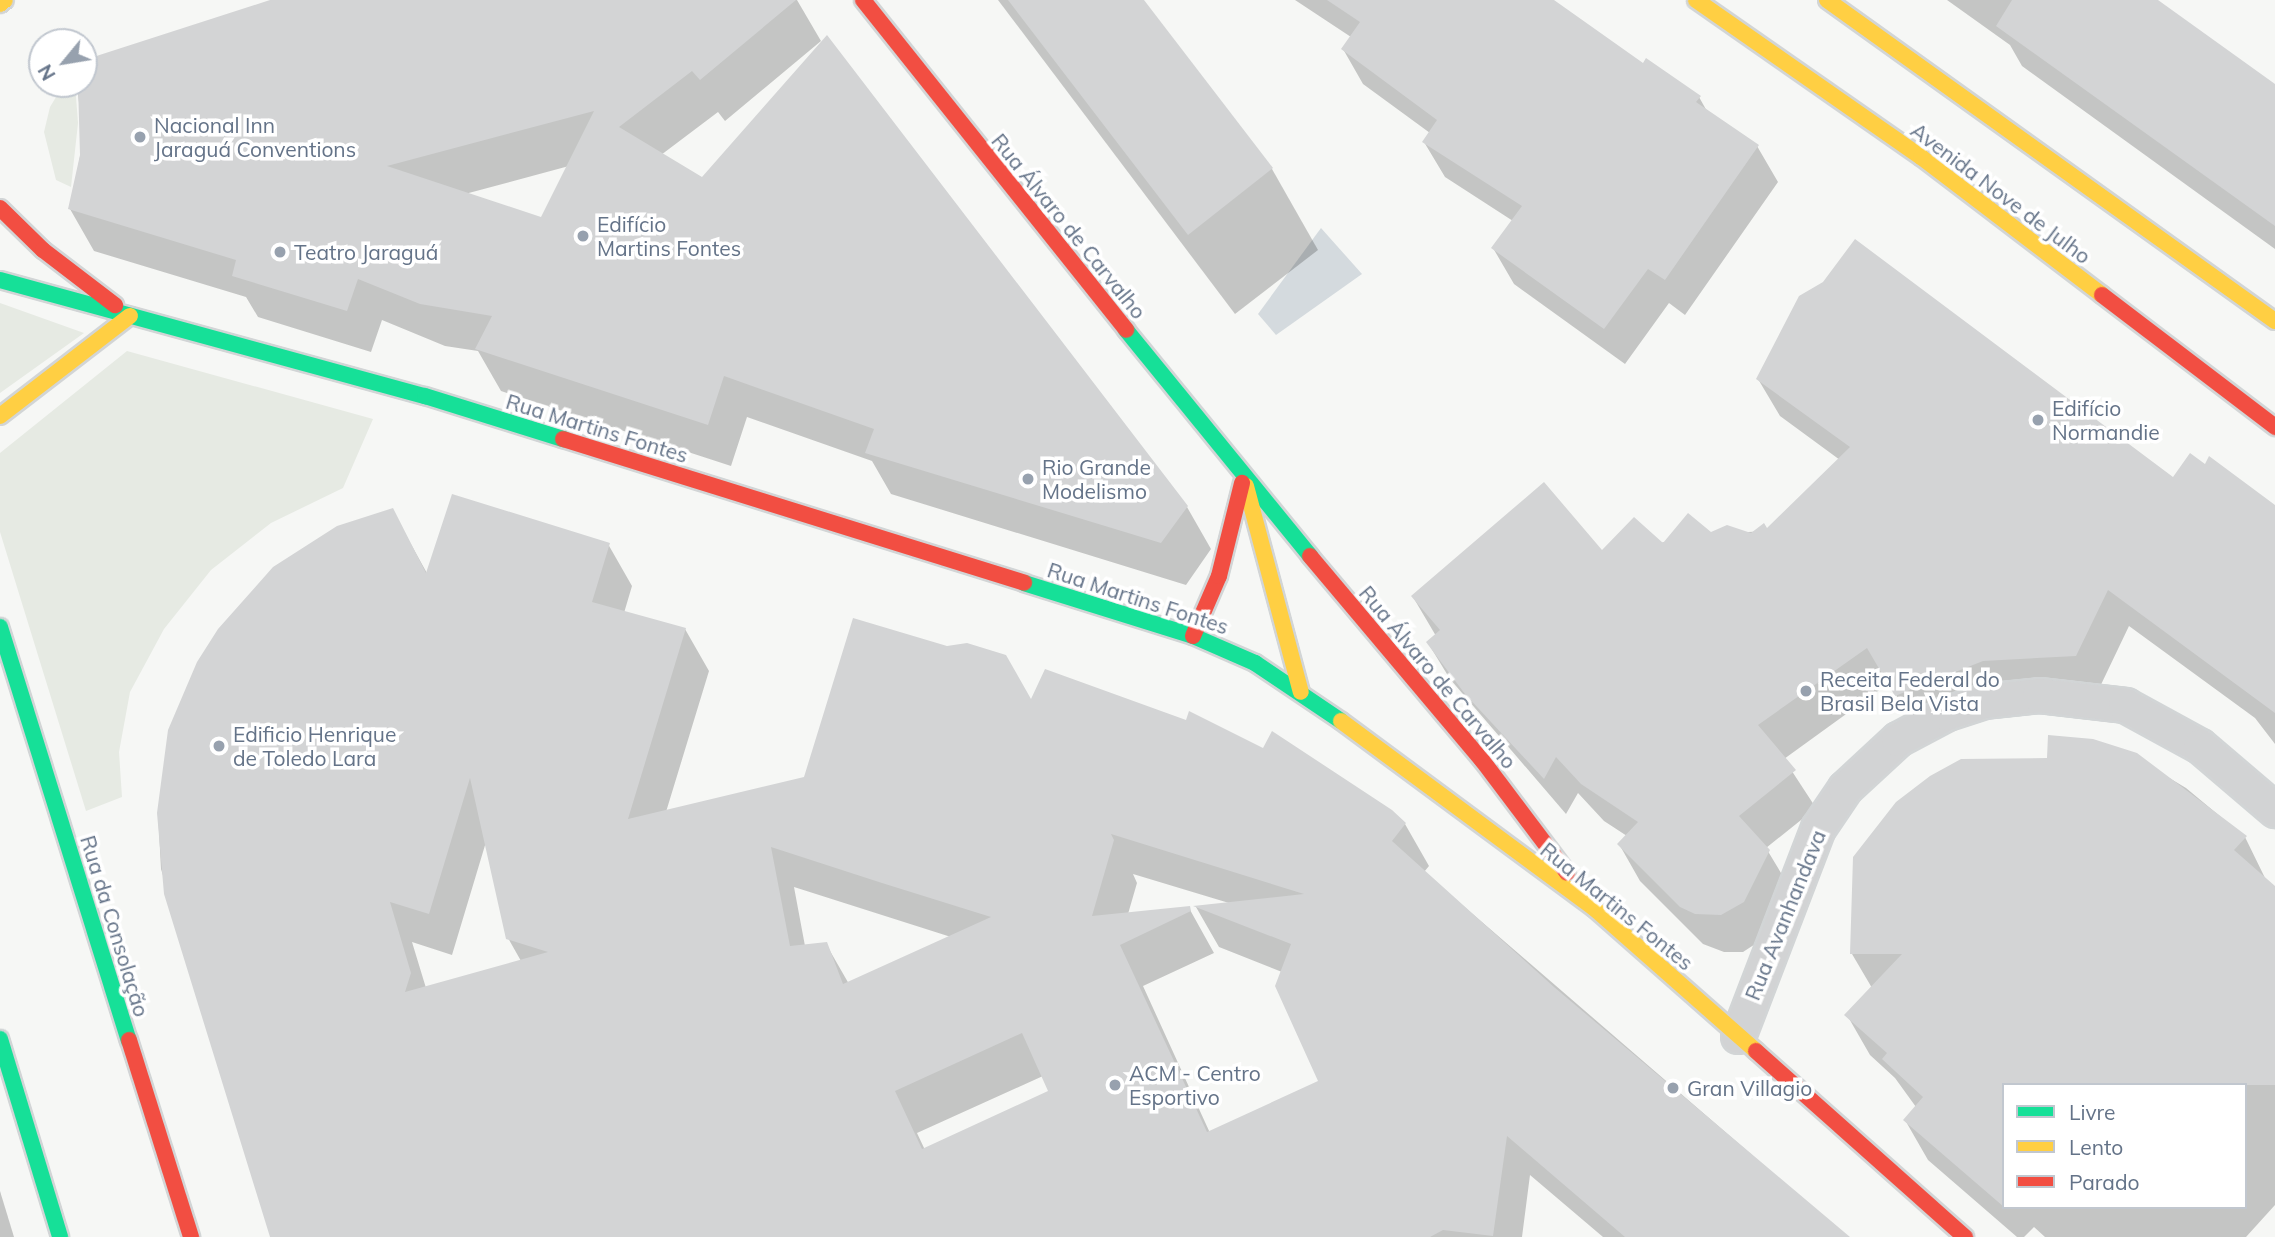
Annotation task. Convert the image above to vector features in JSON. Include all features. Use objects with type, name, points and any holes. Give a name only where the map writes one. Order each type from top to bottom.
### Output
[{"type":"main road","points":[[0,4],[5,0]]},
{"type":"main road","name":"Rua Álvaro de Carvalho","points":[[863,0],[1243,477],[1482,760],[1594,908]]},
{"type":"main road","name":"Avenida Nove de Julho","points":[[1696,0],[1921,157],[2275,427]]},
{"type":"main road","points":[[1827,0],[2275,321]]},
{"type":"main road","name":"Rua Martins Fontes","points":[[0,208],[43,250],[130,316]]},
{"type":"main road","name":"Rua Martins Fontes","points":[[0,280],[425,396],[1193,636],[1255,663],[1301,692],[1594,908],[1965,1237]]},
{"type":"main road","points":[[0,416],[130,316]]},
{"type":"main road","points":[[1193,636],[1219,576],[1243,477]]},
{"type":"main road","name":"Rua Álvaro de Carvalho","points":[[1243,477],[1301,692]]},
{"type":"main road","name":"Rua da Consolação","points":[[0,627],[191,1237]]},
{"type":"main road","points":[[0,1039],[60,1237]]},
{"type":"street","name":"Rua Avanhandava","points":[[1738,1036],[1818,828],[1844,788],[1898,740],[1947,713],[1983,701],[2039,695],[2125,705],[2200,746],[2275,810]]},
{"type":"shaded area","points":[[55,98],[76,98],[78,123],[71,187],[56,180],[44,132],[50,107]]},
{"type":"shaded area","points":[[1321,228],[1362,274],[1276,335],[1258,314]]},
{"type":"shaded area","points":[[0,303],[84,333],[0,393]]},
{"type":"shaded area","points":[[127,351],[373,419],[343,488],[271,523],[211,570],[164,629],[130,692],[119,752],[122,797],[86,811],[0,532],[0,453]]},
{"type":"building","points":[[270,0],[796,0],[700,80],[692,71],[619,127],[702,177],[827,35],[1188,506],[1161,543],[865,453],[874,429],[724,376],[708,425],[475,349],[492,316],[420,304],[358,279],[347,311],[232,276],[236,260],[68,209],[80,155],[78,98],[98,98],[98,55]],"holes":[[[594,111],[541,217],[387,166]]]},
{"type":"building","points":[[1008,0],[1144,0],[1273,168],[1188,235]]},
{"type":"building","points":[[1327,0],[1554,0],[1643,63],[1646,58],[1701,96],[1696,102],[1759,145],[1665,280],[1648,269],[1604,329],[1491,248],[1522,206],[1422,142],[1437,120],[1341,49],[1360,22]]},
{"type":"building","points":[[2012,0],[2158,0],[2275,84],[2275,226],[1996,26]]},
{"type":"building","points":[[1855,239],[2173,477],[2190,453],[2205,464],[2209,456],[2275,505],[2275,713],[2108,590],[2076,656],[1983,661],[1895,696],[1867,648],[1758,725],[1796,770],[1739,816],[1770,850],[1744,902],[1721,915],[1695,914],[1680,907],[1617,844],[1638,822],[1581,784],[1556,757],[1544,779],[1465,694],[1426,642],[1440,630],[1411,596],[1544,482],[1602,550],[1634,517],[1663,543],[1688,513],[1711,532],[1727,525],[1751,533],[1764,523],[1767,528],[1850,447],[1756,379],[1799,296],[1823,282]]},
{"type":"building","points":[[452,494],[610,543],[592,602],[686,628],[628,819],[804,777],[853,618],[947,646],[967,643],[1006,655],[1031,699],[1045,669],[1186,720],[1189,711],[1263,748],[1272,731],[1392,810],[1406,823],[1392,841],[1554,987],[1850,1237],[1625,1237],[1507,1136],[1493,1236],[1443,1230],[1430,1237],[270,1237],[164,894],[157,813],[168,730],[197,662],[218,629],[273,567],[337,526],[393,508],[426,573]],"holes":[[[470,778],[506,939],[548,952],[405,992],[411,973],[390,902],[429,914]],[[1111,834],[1304,894],[1193,906],[1291,944],[1275,986],[1318,1081],[1207,1132],[1120,945],[1191,911],[1190,906],[1092,916],[1114,840]],[[771,847],[991,917],[843,984],[827,942],[790,946]],[[1022,1033],[1048,1091],[922,1149],[895,1091]]]},
{"type":"building","points":[[2048,735],[2093,739],[2137,753],[2247,836],[2234,850],[2275,886],[2275,1085],[2002,1083],[2002,1205],[1903,1120],[1923,1097],[1882,1059],[1887,1053],[1844,1015],[1902,954],[1850,954],[1853,857],[1896,802],[1930,776],[1961,759],[2047,758]]},
{"type":"traffic: fast","points":[[0,280],[425,396],[563,439]]},
{"type":"traffic: fast","points":[[1126,330],[1310,556]]},
{"type":"traffic: fast","points":[[1024,583],[1193,636],[1255,663],[1341,721]]},
{"type":"traffic: fast","points":[[0,627],[129,1040]]},
{"type":"traffic: fast","points":[[0,1039],[60,1237]]},
{"type":"traffic: slow","points":[[0,4],[5,0]]},
{"type":"traffic: slow","points":[[1696,0],[1921,157],[2102,295]]},
{"type":"traffic: slow","points":[[1827,0],[2275,321]]},
{"type":"traffic: slow","points":[[0,416],[130,316]]},
{"type":"traffic: slow","points":[[1246,486],[1301,692]]},
{"type":"traffic: slow","points":[[1341,721],[1594,908],[1756,1051]]},
{"type":"traffic: jam","points":[[863,0],[1126,330]]},
{"type":"traffic: jam","points":[[0,208],[43,250],[115,305]]},
{"type":"traffic: jam","points":[[2102,295],[2275,427]]},
{"type":"traffic: jam","points":[[563,439],[1024,583]]},
{"type":"traffic: jam","points":[[1193,636],[1219,576],[1242,483]]},
{"type":"traffic: jam","points":[[1310,556],[1482,760],[1567,873]]},
{"type":"traffic: jam","points":[[129,1040],[191,1237]]},
{"type":"traffic: jam","points":[[1756,1051],[1965,1237]]},
{"type":"place","name":"Nacional Inn Jaraguá Conventions","points":[[140,137]]},
{"type":"place","name":"Edifício Martins Fontes","points":[[583,236]]},
{"type":"place","name":"Teatro Jaraguá","points":[[280,252]]},
{"type":"place","name":"Edifício Normandie","points":[[2038,420]]},
{"type":"place","name":"Rio Grande Modelismo","points":[[1028,479]]},
{"type":"place","name":"Receita Federal do Brasil Bela Vista","points":[[1806,691]]},
{"type":"place","name":"Edificio Henrique de Toledo Lara","points":[[219,746]]},
{"type":"place","name":"ACM - Centro Esportivo","points":[[1115,1085]]},
{"type":"place","name":"Gran Villagio","points":[[1673,1088]]}]
